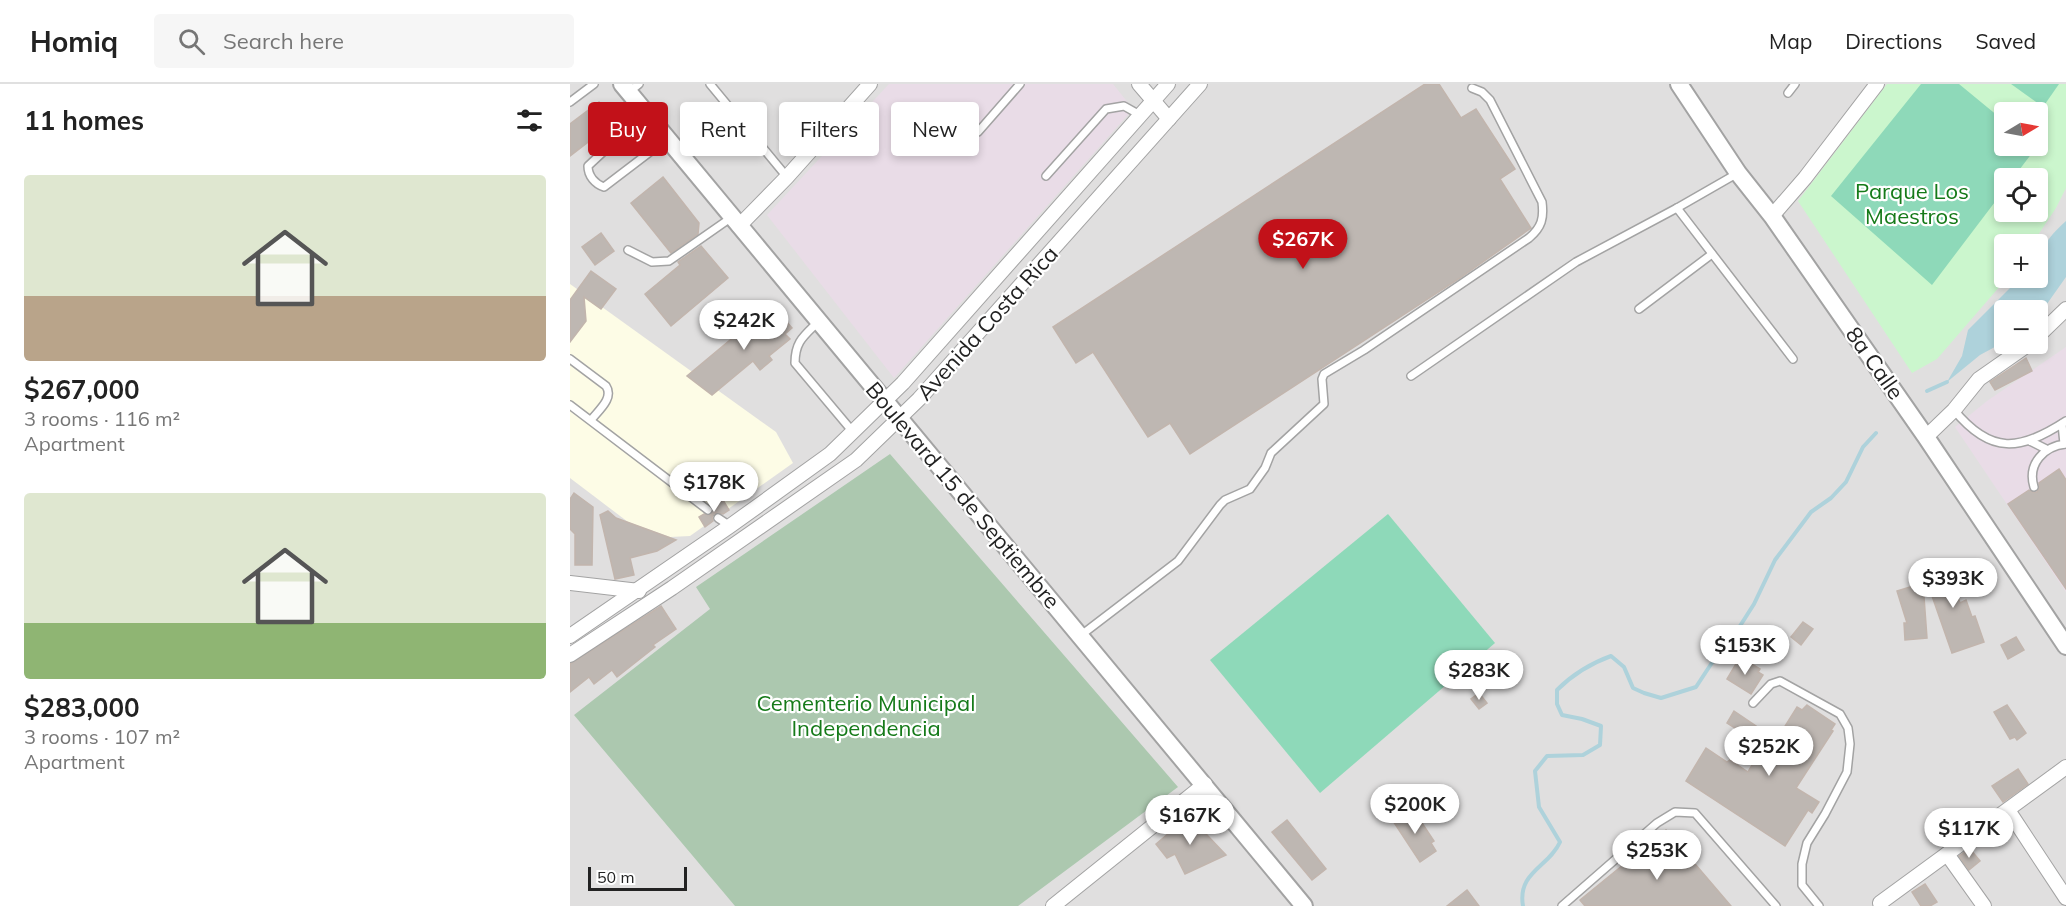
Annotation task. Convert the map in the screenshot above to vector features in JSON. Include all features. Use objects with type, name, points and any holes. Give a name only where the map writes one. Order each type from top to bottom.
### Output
[{"type":"street","points":[[736,222],[787,177],[870,84]]},
{"type":"street","points":[[1139,84],[1169,119]]},
{"type":"street","name":"Avenida Costa Rica","points":[[570,636],[730,526],[830,454],[853,433],[903,384],[1168,84]]},
{"type":"street","name":"Avenida Costa Rica","points":[[570,655],[856,460],[919,399],[1200,84]]},
{"type":"street","name":"8a Calle","points":[[1679,84],[1738,173],[1772,216],[1926,437],[2066,646]]},
{"type":"street","points":[[1772,216],[1805,178],[1877,84]]},
{"type":"street","name":"Boulevard 15 de Septiembre","points":[[630,87],[639,102]]},
{"type":"street","name":"Boulevard 15 de Septiembre","points":[[668,140],[1304,906]]},
{"type":"street","points":[[2048,326],[2066,309]]},
{"type":"street","points":[[1926,437],[1954,410],[1979,379],[2014,354]]},
{"type":"street","points":[[570,583],[636,590],[658,597]]},
{"type":"street","points":[[1880,903],[2066,767]]},
{"type":"street","points":[[1053,906],[1205,784]]},
{"type":"street","points":[[2008,810],[2066,898]]},
{"type":"street","points":[[1947,855],[1984,906]]},
{"type":"lane","points":[[570,102],[594,84]]},
{"type":"lane","points":[[710,84],[787,177]]},
{"type":"lane","points":[[979,131],[1020,84]]},
{"type":"lane","points":[[1788,93],[1795,84]]},
{"type":"lane","points":[[1080,636],[1178,561],[1225,500],[1250,489],[1265,468],[1271,453],[1324,404],[1322,379],[1324,374],[1364,350],[1539,229],[1544,217],[1542,202],[1490,100],[1482,92],[1472,88]]},
{"type":"lane","points":[[1046,176],[1106,109],[1124,106],[1140,114]]},
{"type":"lane","points":[[599,156],[588,166],[588,173],[598,185],[604,187],[645,156]]},
{"type":"lane","points":[[1411,376],[1576,262],[1738,173]]},
{"type":"lane","points":[[1677,208],[1793,359]]},
{"type":"lane","points":[[628,250],[652,262],[669,261],[736,222]]},
{"type":"lane","points":[[1639,309],[1712,254]]},
{"type":"lane","points":[[819,321],[799,341],[795,351],[795,363],[853,433]]},
{"type":"lane","points":[[570,359],[606,386],[609,391],[609,396],[591,420]]},
{"type":"lane","points":[[570,405],[708,510]]},
{"type":"lane","points":[[1954,410],[1987,440],[2004,445],[2030,441],[2064,422],[2065,444],[2046,449],[2035,461],[2031,480],[2034,487]]},
{"type":"lane","points":[[2030,441],[2046,449]]},
{"type":"lane","points":[[718,518],[730,526]]},
{"type":"lane","points":[[1754,703],[1771,684],[1780,681],[1840,714],[1848,728],[1850,744],[1847,772],[1807,843],[1802,864],[1802,885],[1819,906]]},
{"type":"lane","points":[[1562,906],[1658,823],[1675,812],[1695,813],[1776,906]]},
{"type":"shaded area","points":[[570,84],[2066,84],[2066,906],[570,906]]},
{"type":"shaded area","points":[[889,84],[1113,84],[1133,109],[894,378],[767,215],[822,156],[879,156],[879,102],[872,102]]},
{"type":"shaded area","points":[[570,284],[776,432],[793,463],[690,536],[670,537],[628,522],[570,478]]},
{"type":"shaded area","points":[[2066,347],[2066,592],[1955,427],[1987,401]]},
{"type":"green space","name":"Parque Los Maestros","points":[[1887,84],[2066,84],[2066,188],[2056,208],[2048,220],[2048,168],[1994,168],[1994,222],[2047,222],[2039,234],[1994,234],[1994,288],[1998,288],[1937,359],[1912,373],[1798,201]]},
{"type":"green space","points":[[1921,84],[1959,84],[1994,113],[1994,156],[2030,156],[2021,168],[1994,168],[1994,203],[1932,285],[1831,196]]},
{"type":"green space","points":[[2011,84],[2059,84],[2046,102],[2036,102]]},
{"type":"green space","name":"Cementerio Municipal Independencia","points":[[890,454],[1178,787],[1018,906],[735,906],[574,715],[710,609],[696,587]]},
{"type":"green space","points":[[1388,514],[1495,643],[1320,793],[1210,660]]},
{"type":"water","points":[[2066,221],[2066,277],[2048,302],[2048,300],[1998,300],[2010,288],[2048,288],[2048,240]]},
{"type":"water","points":[[1994,304],[1994,347],[1980,355],[1947,382],[1962,356],[1968,330]]},
{"type":"building","points":[[1425,84],[1439,84],[1461,118],[1476,109],[1515,169],[1500,179],[1531,228],[1460,278],[1190,454],[1170,423],[1148,437],[1093,352],[1076,363],[1053,327]]},
{"type":"building","points":[[588,110],[588,142],[570,156],[570,124]]},
{"type":"building","points":[[663,177],[699,223],[698,234],[671,253],[631,203]]},
{"type":"building","points":[[601,233],[614,251],[595,265],[582,247]]},
{"type":"building","points":[[701,246],[728,278],[671,326],[645,294],[680,265],[678,262]]},
{"type":"building","points":[[591,271],[616,289],[601,309],[584,297],[586,321],[570,342],[570,300]]},
{"type":"building","points":[[772,305],[792,328],[785,334],[790,339],[769,356],[772,360],[760,370],[753,361],[712,395],[687,376]]},
{"type":"building","points":[[2026,358],[2032,371],[1995,390],[1990,382]]},
{"type":"building","points":[[2059,469],[2066,480],[2066,589],[2008,504],[2029,490],[2037,492],[2039,483]]},
{"type":"building","points":[[574,493],[593,507],[592,565],[575,565],[575,534],[570,529],[570,499]]},
{"type":"building","points":[[723,500],[729,510],[723,514],[715,513],[712,517],[713,521],[705,527],[699,517],[704,514],[711,515],[713,507]]},
{"type":"building","points":[[608,511],[616,518],[676,540],[657,551],[630,558],[634,575],[615,579],[600,515]]},
{"type":"building","points":[[1948,559],[1959,580],[1953,583],[1960,603],[1966,600],[1972,617],[1975,616],[1984,642],[1952,653],[1924,573]]},
{"type":"building","points":[[1923,583],[1927,638],[1905,640],[1904,623],[1907,623],[1897,591]]},
{"type":"building","points":[[661,606],[676,629],[653,645],[655,647],[617,677],[612,670],[594,684],[589,677],[570,692],[570,664]]},
{"type":"building","points":[[1803,622],[1813,629],[1801,645],[1791,637]]},
{"type":"building","points":[[2016,637],[2024,650],[2008,659],[2001,645]]},
{"type":"building","points":[[1740,657],[1760,669],[1758,672],[1763,675],[1751,694],[1727,679]]},
{"type":"building","points":[[1479,693],[1487,703],[1479,709],[1471,699]]},
{"type":"building","points":[[1807,705],[1835,724],[1831,730],[1833,731],[1796,788],[1819,802],[1812,813],[1808,810],[1785,846],[1686,781],[1706,748],[1748,772],[1759,753],[1763,756],[1770,746],[1772,747],[1797,707],[1802,710]]},
{"type":"building","points":[[2007,705],[2026,733],[2017,740],[2015,737],[2010,739],[1994,712]]},
{"type":"building","points":[[1734,711],[1756,726],[1749,737],[1727,723]]},
{"type":"building","points":[[2018,769],[2028,784],[2003,802],[1992,786]]},
{"type":"building","points":[[1412,808],[1434,841],[1431,843],[1436,851],[1420,862],[1393,821]]},
{"type":"building","points":[[1189,816],[1226,855],[1185,874],[1175,854],[1167,858],[1156,844]]},
{"type":"building","points":[[1287,820],[1326,869],[1312,880],[1272,832]]},
{"type":"building","points":[[1666,830],[1731,906],[1585,906],[1580,900]]},
{"type":"building","points":[[1970,849],[1980,861],[1969,870],[1959,856]]},
{"type":"building","points":[[1925,884],[1937,902],[1930,906],[1921,906],[1912,892]]},
{"type":"building","points":[[1467,890],[1479,906],[1447,906]]},
{"type":"waterway","points":[[1927,391],[1947,382]]},
{"type":"waterway","points":[[1523,906],[1522,895],[1529,877],[1549,858],[1560,842],[1539,807],[1535,771],[1547,756],[1583,755],[1600,745],[1601,726],[1562,715],[1557,704],[1557,690],[1582,670],[1611,656],[1624,667],[1633,688],[1644,693],[1661,698],[1696,687],[1754,604],[1775,560],[1811,512],[1831,498],[1846,482],[1863,447],[1876,433]]}]
